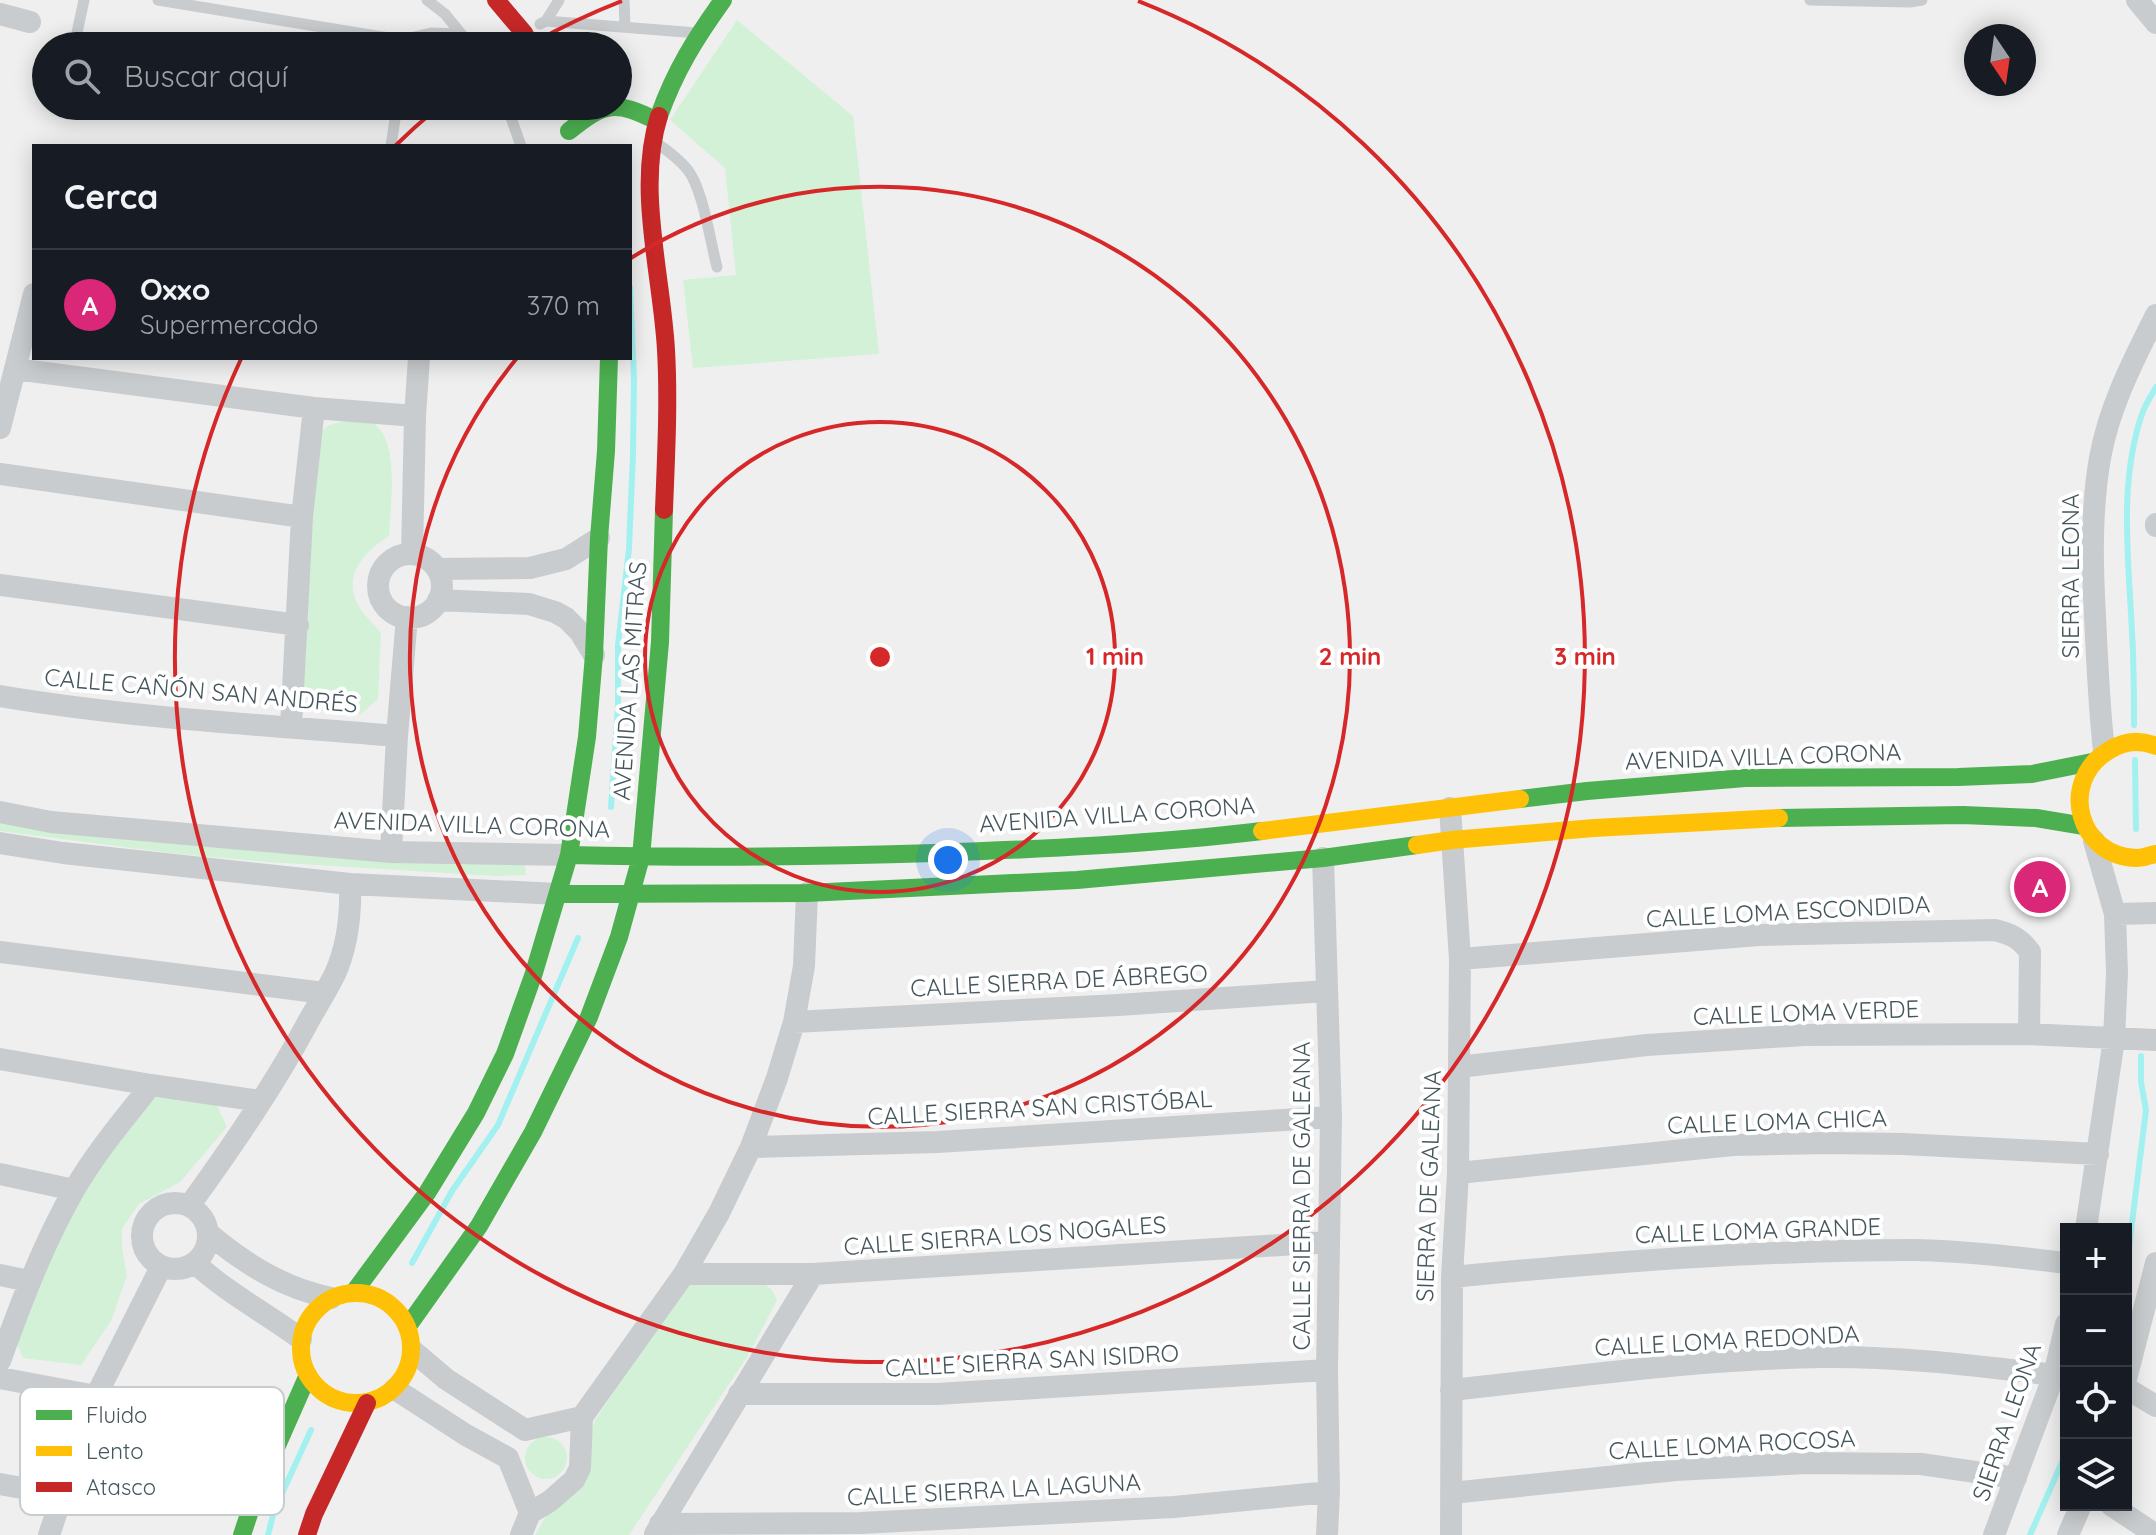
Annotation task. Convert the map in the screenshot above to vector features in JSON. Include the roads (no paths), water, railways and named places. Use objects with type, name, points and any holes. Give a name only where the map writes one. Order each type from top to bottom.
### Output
[{"type":"street","points":[[496,0],[521,32]]},
{"type":"street","name":"AVENIDA LAS MITRAS","points":[[408,1326],[480,1224],[560,1080],[596,999],[633,893],[641,857],[660,642],[667,430],[666,349],[652,228],[651,163],[657,121],[671,82],[699,33],[723,0]]},
{"type":"street","points":[[2137,0],[2156,23]]},
{"type":"street","points":[[0,14],[30,22]]},
{"type":"street","points":[[632,109],[657,121]]},
{"type":"street","points":[[632,169],[651,163]]},
{"type":"street","points":[[0,428],[32,299]]},
{"type":"street","name":"SIERRA LEONA","points":[[2098,756],[2092,517],[2101,456],[2113,409],[2156,315]]},
{"type":"street","points":[[412,554],[419,360]]},
{"type":"street","name":"AVENIDA LAS MITRAS","points":[[354,1292],[427,1193],[476,1113],[505,1054],[533,976],[569,855],[587,737],[594,655],[609,360]]},
{"type":"street","points":[[15,369],[314,408],[415,416]]},
{"type":"street","points":[[291,727],[302,517],[314,408]]},
{"type":"street","points":[[0,474],[302,517]]},
{"type":"street","points":[[437,569],[530,568],[566,559],[599,538]]},
{"type":"street","points":[[412,554],[422,556],[437,569],[441,590],[438,600],[426,613],[417,617],[398,615],[383,603],[378,584],[380,574],[393,559],[412,554]]},
{"type":"street","points":[[529,604],[530,568]]},
{"type":"street","points":[[0,585],[298,625]]},
{"type":"street","points":[[438,600],[529,604],[566,618],[580,632],[594,655]]},
{"type":"street","points":[[391,852],[407,617]]},
{"type":"street","name":"CALLE CAÑÓN SAN ANDRÉS","points":[[0,696],[146,714],[397,736]]},
{"type":"street","name":"AVENIDA VILLA CORONA","points":[[0,812],[51,822],[391,852],[641,857],[837,856],[1111,845],[1213,837],[1587,791],[1745,778],[2032,774],[2098,756],[2126,742],[2156,746]]},
{"type":"street","points":[[2087,1223],[2114,1039],[2117,973],[2115,914],[2078,804],[2080,782],[2098,756]]},
{"type":"street","name":"SIERRA DE GALEANA","points":[[1450,808],[1460,959],[1458,1173],[1452,1277],[1451,1535]]},
{"type":"street","points":[[0,843],[63,853],[350,884],[558,894],[807,893],[1077,880],[1323,858],[1452,840],[1765,817],[1963,815],[2036,818],[2089,833],[2114,854],[2138,858],[2156,854]]},
{"type":"street","name":"CALLE SIERRA DE GALEANA","points":[[1323,858],[1331,1117],[1327,1535]]},
{"type":"street","points":[[189,1206],[291,1054],[335,973],[351,904],[350,884]]},
{"type":"street","points":[[521,1535],[530,1513],[565,1490],[574,1480],[580,1468],[582,1417],[684,1274],[719,1213],[751,1147],[794,1022],[804,966],[807,893]]},
{"type":"street","points":[[2115,914],[2156,913]]},
{"type":"street","name":"CALLE LOMA ESCONDIDA","points":[[1460,959],[1759,935],[1995,930],[2011,934],[2022,941],[2030,952],[2029,1034]]},
{"type":"street","points":[[0,952],[324,993]]},
{"type":"street","name":"CALLE SIERRA DE ÁBREGO","points":[[794,1022],[1327,991]]},
{"type":"street","name":"CALLE LOMA VERDE","points":[[1459,1067],[1647,1045],[1804,1035],[2029,1034],[2156,1040]]},
{"type":"street","points":[[0,1059],[261,1101]]},
{"type":"street","points":[[0,1361],[29,1281],[74,1190],[111,1134],[151,1085]]},
{"type":"street","name":"CALLE SIERRA SAN CRISTÓBAL","points":[[751,1147],[938,1142],[1331,1117]]},
{"type":"street","name":"CALLE LOMA CHICA","points":[[1458,1173],[1733,1145],[1903,1144],[2098,1154]]},
{"type":"street","points":[[0,1174],[74,1190]]},
{"type":"street","points":[[208,1233],[205,1250],[195,1263],[182,1269],[161,1267],[153,1262],[142,1246],[142,1227],[152,1211],[160,1206],[179,1203],[189,1206],[202,1217],[208,1233],[252,1267],[290,1287],[331,1298]]},
{"type":"street","name":"CALLE SIERRA LOS NOGALES","points":[[684,1274],[813,1274],[1329,1242]]},
{"type":"street","name":"CALLE LOMA GRANDE","points":[[1452,1277],[1578,1265],[1916,1250],[2060,1262]]},
{"type":"street","points":[[216,1281],[234,1255]]},
{"type":"street","points":[[195,1263],[301,1339]]},
{"type":"street","points":[[101,1387],[161,1267]]},
{"type":"street","points":[[657,1530],[813,1274]]},
{"type":"street","points":[[0,1275],[29,1281]]},
{"type":"street","points":[[2129,1367],[2154,1278]]},
{"type":"street","points":[[269,1315],[290,1287]]},
{"type":"street","points":[[354,1292],[376,1295],[396,1307],[408,1326],[413,1351],[407,1372],[395,1389],[367,1403],[350,1403],[333,1398],[319,1389],[308,1375],[301,1339],[307,1322],[317,1308],[331,1298],[354,1292]]},
{"type":"street","name":"SIERRA LEONA","points":[[1994,1535],[2054,1375],[2060,1350]]},
{"type":"street","points":[[413,1351],[446,1379],[525,1430],[582,1417]]},
{"type":"street","name":"CALLE LOMA REDONDA","points":[[1451,1390],[1694,1364],[1822,1357],[1922,1359],[2054,1375]]},
{"type":"street","name":"CALLE SIERRA SAN ISIDRO","points":[[739,1394],[937,1394],[1327,1370]]},
{"type":"street","points":[[284,1429],[308,1375]]},
{"type":"street","points":[[0,1378],[48,1387]]},
{"type":"street","points":[[429,1410],[446,1379]]},
{"type":"street","points":[[395,1389],[508,1458],[530,1513]]},
{"type":"street","points":[[2132,1392],[2156,1406]]},
{"type":"street","points":[[307,1535],[367,1403]]},
{"type":"street","points":[[508,1458],[525,1430]]},
{"type":"street","name":"CALLE LOMA ROCOSA","points":[[1451,1493],[1676,1470],[1808,1463],[1921,1464],[2016,1478]]},
{"type":"street","points":[[0,1484],[20,1488]]},
{"type":"street","name":"CALLE SIERRA LA LAGUNA","points":[[657,1530],[1174,1507],[1329,1492]]},
{"type":"street","points":[[2068,1535],[2078,1511]]},
{"type":"street","points":[[2120,1511],[2156,1535]]},
{"type":"street","points":[[49,1535],[56,1515]]},
{"type":"street","points":[[242,1535],[249,1515]]},
{"type":"lane","points":[[77,32],[84,0]]},
{"type":"lane","points":[[158,0],[339,32]]},
{"type":"lane","points":[[427,0],[445,14],[458,32]]},
{"type":"lane","points":[[534,32],[546,21],[559,0]]},
{"type":"lane","points":[[624,0],[625,27]]},
{"type":"lane","points":[[1810,0],[1922,0]]},
{"type":"lane","points":[[546,21],[699,33]]},
{"type":"lane","points":[[391,144],[395,120]]},
{"type":"lane","points":[[512,120],[520,144]]},
{"type":"lane","points":[[654,141],[689,171],[717,267]]},
{"type":"waterway","points":[[611,807],[618,707],[618,645],[629,549],[633,454],[632,332]]},
{"type":"waterway","points":[[2134,725],[2127,496],[2135,441],[2143,411],[2156,387]]},
{"type":"waterway","points":[[2135,760],[2136,829]]},
{"type":"waterway","points":[[412,1263],[452,1191],[498,1125],[578,938]]},
{"type":"waterway","points":[[2132,1223],[2146,1110],[2141,1056]]},
{"type":"waterway","points":[[284,1489],[311,1430]]},
{"type":"waterway","points":[[2030,1535],[2060,1467]]},
{"type":"waterway","points":[[268,1535],[273,1515]]},
{"type":"place","name":"Oxxo","points":[[2040,887]]}]
